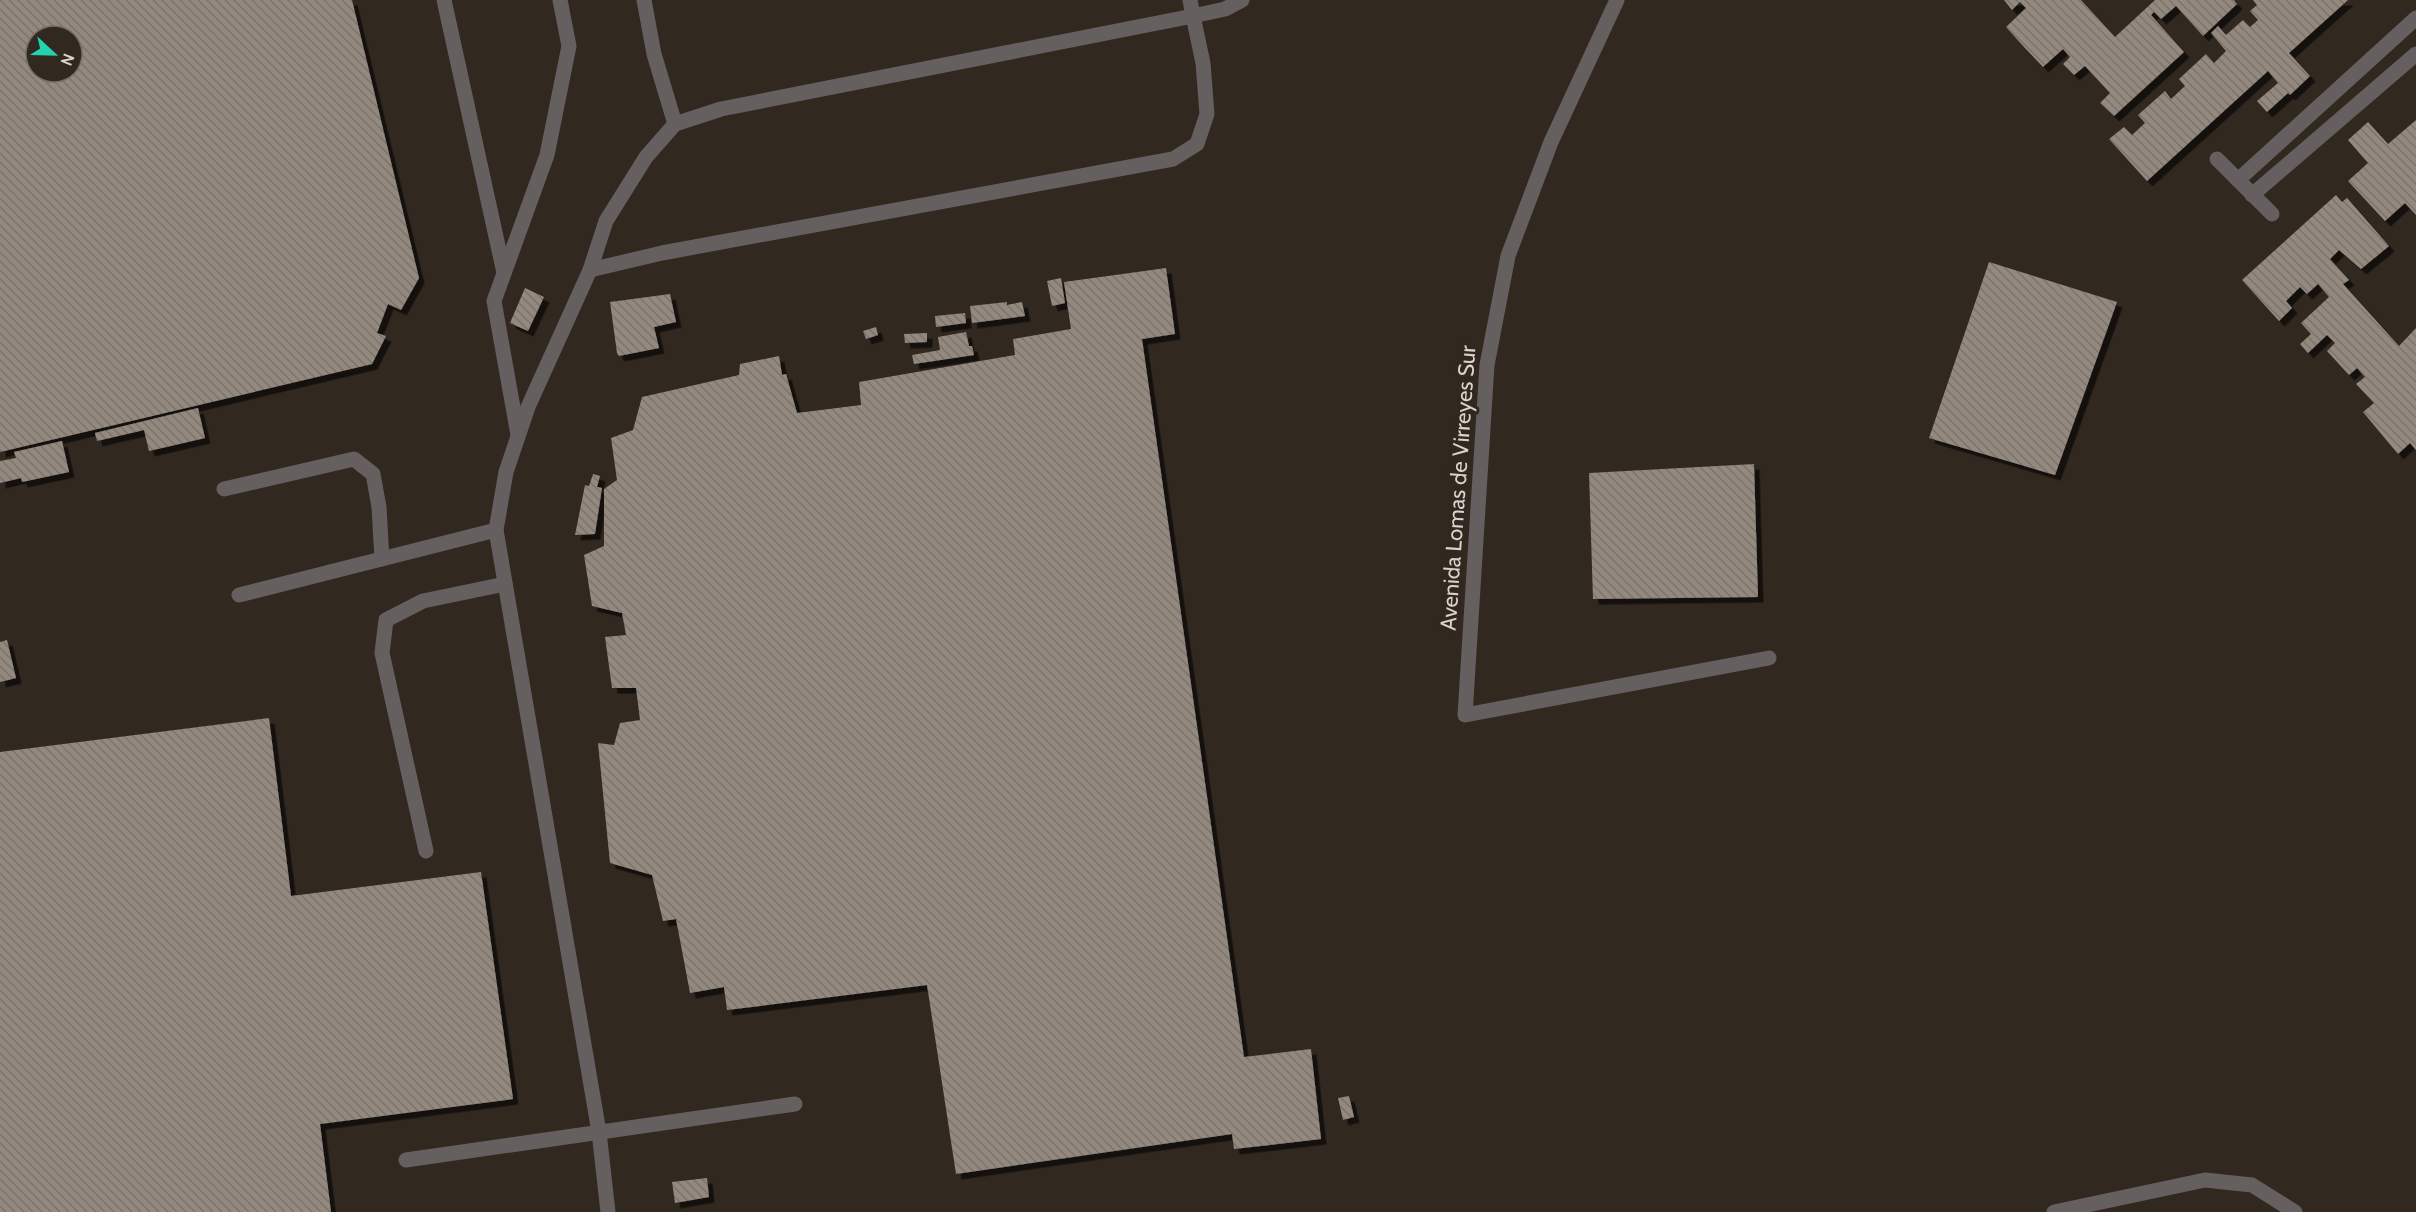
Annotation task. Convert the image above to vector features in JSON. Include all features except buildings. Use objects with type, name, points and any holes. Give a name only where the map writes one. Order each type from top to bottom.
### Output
[{"type":"street","points":[[444,0],[504,273]]},
{"type":"street","points":[[518,435],[494,301],[547,156],[569,46],[560,0]]},
{"type":"street","points":[[644,0],[654,54],[675,124]]},
{"type":"street","points":[[590,270],[686,248],[1173,159],[1197,144],[1207,114],[1203,63],[1190,0]]},
{"type":"street","points":[[608,1212],[599,1132],[496,530],[506,472],[518,435],[528,407],[590,270],[606,221],[646,158],[675,124],[721,109],[1193,16],[1225,9],[1242,0]]},
{"type":"street","name":"Avenida Lomas de Virreyes Sur","points":[[1617,0],[1551,142],[1508,256],[1487,365],[1465,715],[1769,658]]},
{"type":"street","points":[[2238,180],[2416,18]]},
{"type":"street","points":[[2252,195],[2416,54]]},
{"type":"street","points":[[2217,159],[2272,214]]},
{"type":"street","points":[[224,489],[354,459],[373,474],[379,507],[382,559]]},
{"type":"street","points":[[240,595],[496,530]]},
{"type":"street","points":[[426,851],[382,653],[386,620],[423,601],[505,584]]},
{"type":"street","points":[[406,1160],[795,1104]]},
{"type":"street","points":[[2054,1212],[2205,1180],[2252,1185],[2295,1212]]}]
